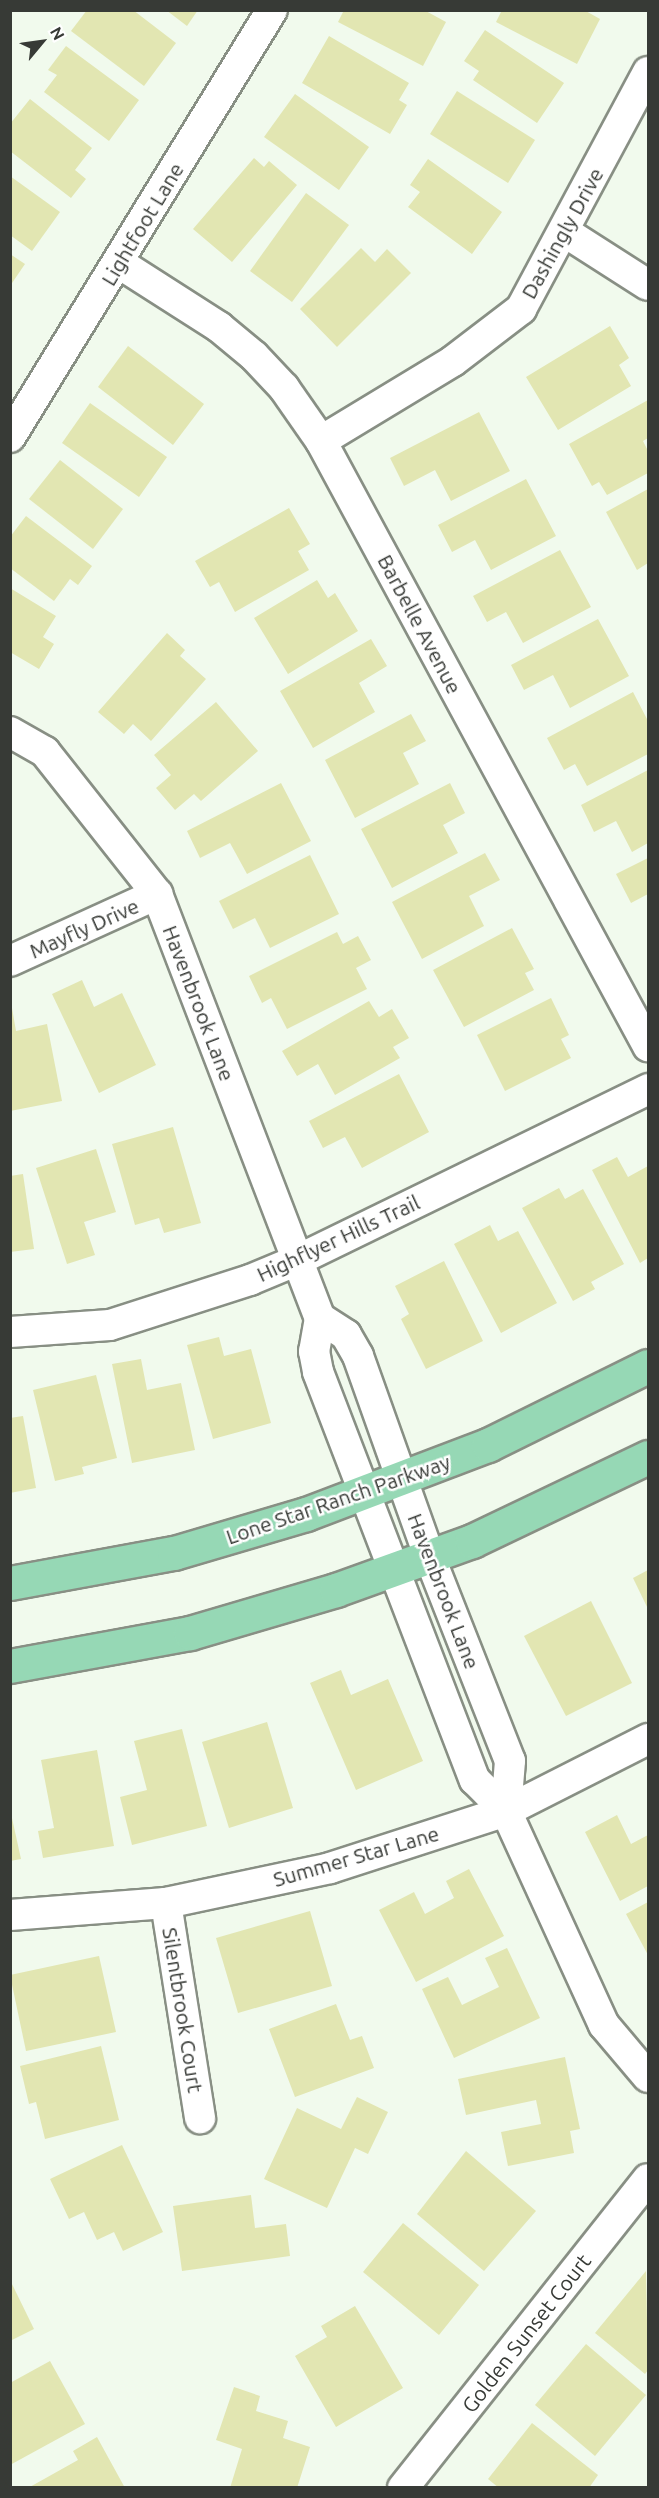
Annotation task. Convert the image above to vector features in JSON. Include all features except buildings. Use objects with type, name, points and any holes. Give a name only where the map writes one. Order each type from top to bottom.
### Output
[{"type":"main road","name":"Lone Star Ranch Parkway","points":[[10,1583],[174,1553],[268,1527],[401,1480],[488,1445],[648,1366]]},
{"type":"main road","points":[[10,1666],[190,1634],[392,1572],[550,1506],[648,1456]]},
{"type":"street","name":"Lightfoot Lane","points":[[10,437],[272,10]]},
{"type":"street","name":"Dashingly Drive","points":[[321,441],[453,361],[521,309],[565,232],[648,72]]},
{"type":"street","points":[[565,232],[648,285]]},
{"type":"street","name":"Barbelle Avenue","points":[[118,263],[219,327],[254,356],[284,388],[321,441],[648,1046]]},
{"type":"street","name":"Havenbrook Lane","points":[[10,732],[45,752],[157,894],[320,1318],[314,1351],[318,1372],[392,1572],[475,1780],[506,1811],[604,2025],[648,2077]]},
{"type":"street","name":"Mayfly Drive","points":[[10,961],[157,894]]},
{"type":"street","name":"Highflyer Hills Trail","points":[[10,1332],[110,1325],[298,1260],[648,1089]]},
{"type":"street","name":"Havenbrook Lane","points":[[320,1318],[346,1335],[358,1356],[430,1558],[510,1761],[506,1811]]},
{"type":"street","name":"Summer Star Lane","points":[[10,1915],[166,1903],[330,1868],[506,1811],[648,1739]]},
{"type":"street","name":"Silentbrook Court","points":[[166,1903],[200,2118]]},
{"type":"street","name":"Golden Sunset Court","points":[[404,2487],[648,2179]]}]
